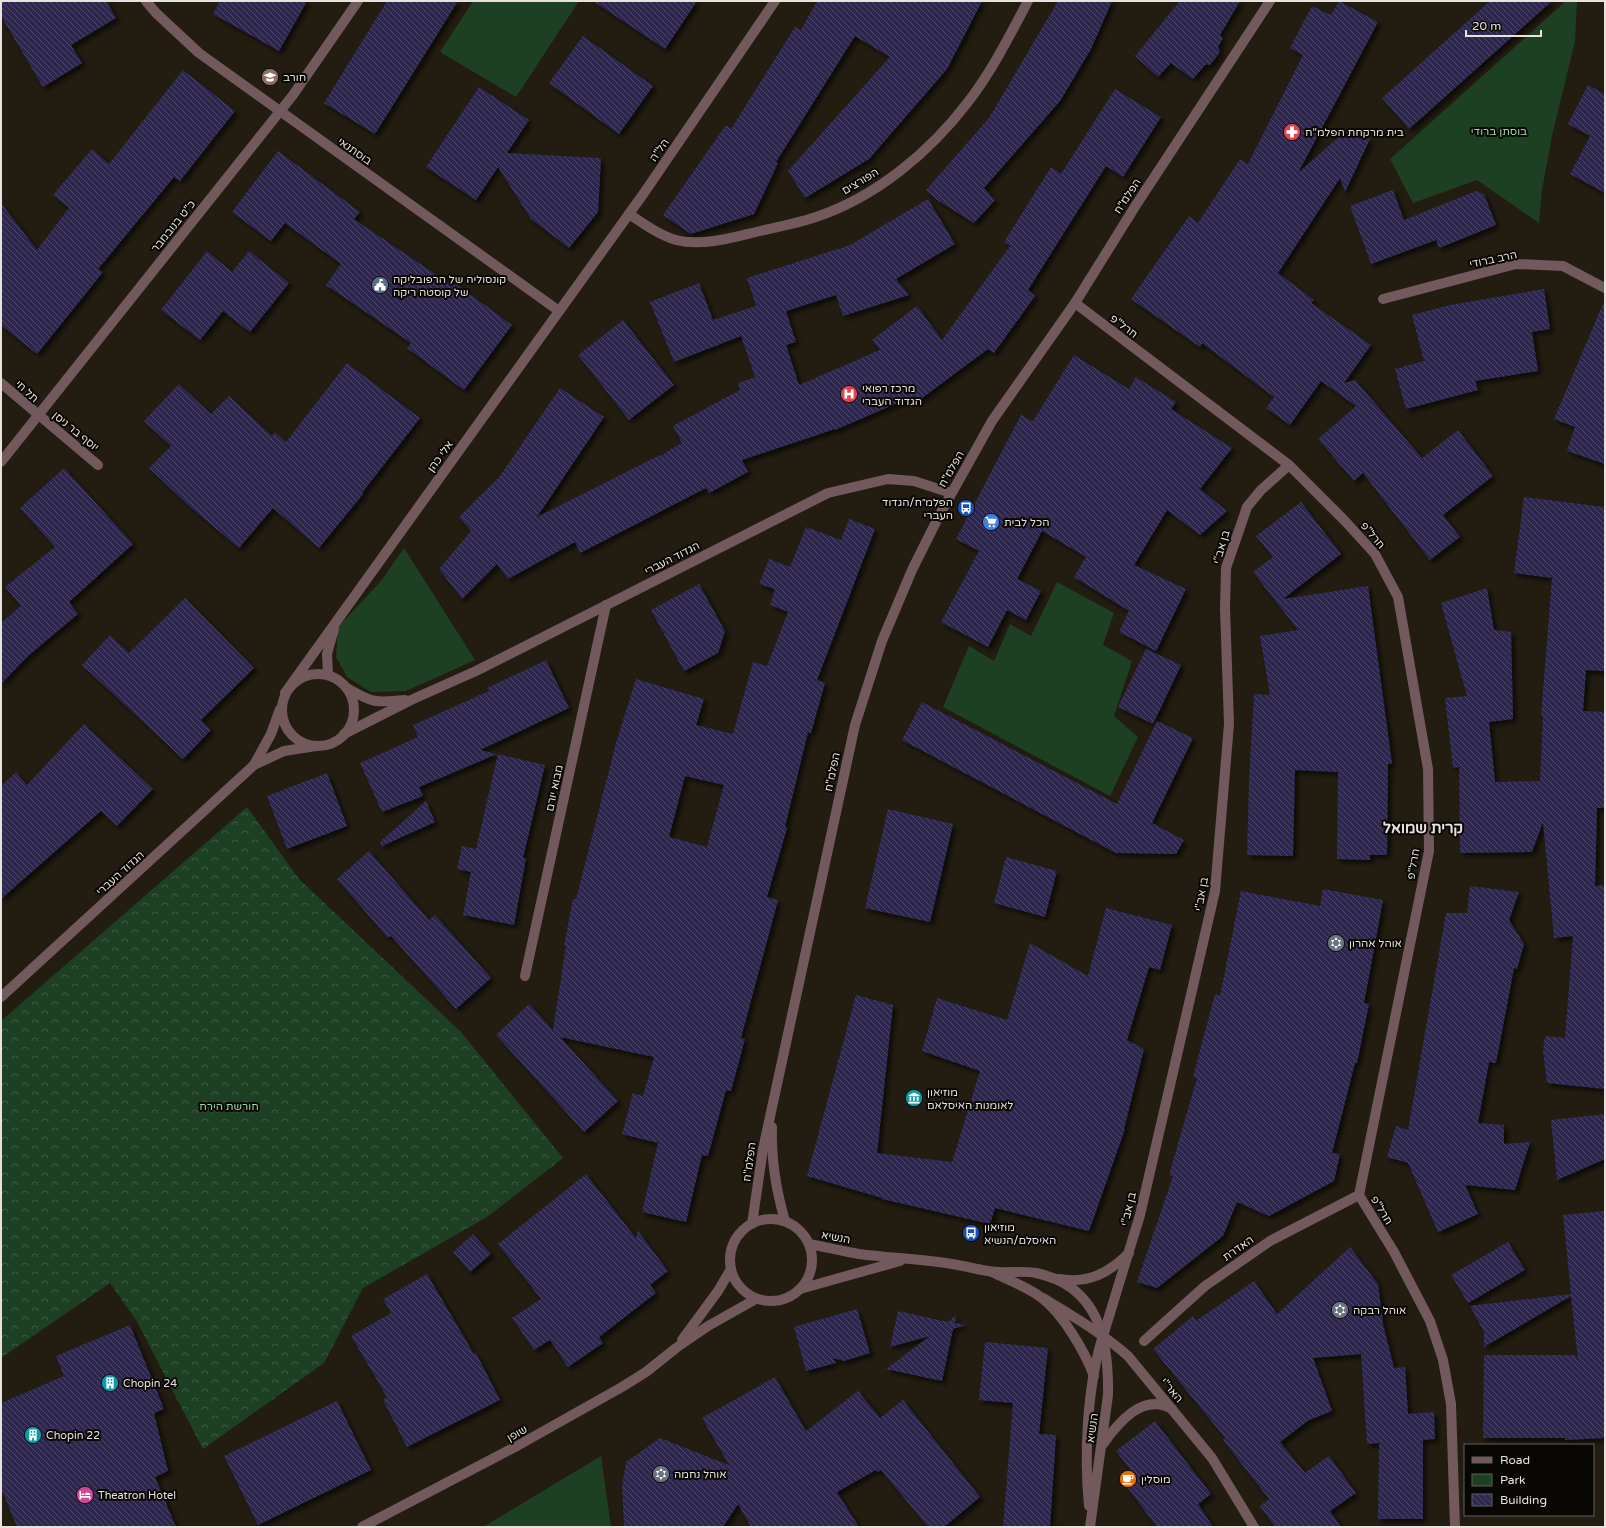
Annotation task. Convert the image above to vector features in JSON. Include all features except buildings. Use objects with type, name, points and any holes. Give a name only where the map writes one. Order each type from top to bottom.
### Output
[{"type":"street","name":"בוסתנאי","points":[[146,1],[156,13],[199,53],[280,113],[559,311]]},
{"type":"street","name":"כ\"ט בנובמבר","points":[[1,462],[280,113],[358,1]]},
{"type":"street","name":"הל\"ה","points":[[559,311],[629,214],[775,1]]},
{"type":"street","name":"הפורצים","points":[[629,214],[653,230],[677,240],[705,242],[816,217],[852,201],[885,181],[921,154],[950,124],[969,101],[987,74],[1028,1]]},
{"type":"street","name":"הפלמ\"ח","points":[[752,1224],[762,1149],[773,1105],[854,725],[882,641],[912,570],[951,493],[992,422],[1075,303],[1136,205],[1270,1]]},
{"type":"street","name":"הרב ברודי","points":[[1383,299],[1516,264],[1563,266],[1605,288]]},
{"type":"street","name":"חרל\"פ","points":[[1075,303],[1289,465],[1345,521],[1375,554],[1398,597],[1428,769],[1429,851],[1360,1195],[1394,1252],[1430,1321],[1443,1360],[1451,1404],[1454,1527]]},
{"type":"street","name":"אלי כהן","points":[[286,693],[340,615],[559,311]]},
{"type":"street","name":"תל חי","points":[[1,383],[38,416]]},
{"type":"street","name":"יוסף בר ניסן","points":[[38,416],[98,466]]},
{"type":"street","name":"בן אב\"י","points":[[1103,1336],[1140,1215],[1215,891],[1229,724],[1225,608],[1226,568],[1247,507],[1261,490],[1289,465]]},
{"type":"street","name":"הגדוד העברי","points":[[344,734],[606,605],[828,492],[888,479],[914,481],[951,493]]},
{"type":"street","name":"מבוא יורם","points":[[525,976],[606,605]]},
{"type":"street","name":"אלי כהן","points":[[328,675],[327,654],[331,636],[340,615]]},
{"type":"street","points":[[315,674],[328,675],[339,681],[346,688],[352,699],[354,711],[351,724],[344,734],[334,742],[316,746],[304,743],[294,737],[286,727],[282,718],[282,705],[286,693],[293,683],[303,677],[315,674]]},
{"type":"street","name":"הגדוד העברי","points":[[346,688],[367,700],[385,702],[411,700]]},
{"type":"street","name":"הגדוד העברי","points":[[1,998],[254,765],[272,734],[282,705]]},
{"type":"street","name":"הגדוד העברי","points":[[254,765],[284,751],[316,746]]},
{"type":"street","name":"הפלמ\"ח","points":[[773,1105],[772,1145],[774,1174],[778,1200],[785,1221]]},
{"type":"street","name":"האדרת","points":[[1144,1341],[1205,1286],[1270,1241],[1360,1195]]},
{"type":"street","points":[[764,1219],[785,1221],[796,1227],[809,1244],[812,1264],[808,1277],[800,1289],[789,1297],[776,1301],[756,1298],[740,1287],[731,1269],[730,1256],[734,1243],[741,1232],[752,1224],[764,1219]]},
{"type":"street","name":"הנשיא","points":[[809,1244],[857,1253],[952,1264],[990,1272],[1017,1271],[1053,1278],[1070,1286],[1087,1303],[1094,1313],[1103,1336],[1108,1376],[1108,1396],[1090,1526]]},
{"type":"street","points":[[1053,1278],[1072,1280],[1094,1278],[1112,1269],[1129,1253]]},
{"type":"street","name":"הנשיא","points":[[800,1289],[907,1259]]},
{"type":"street","name":"שופן","points":[[676,1348],[706,1309],[731,1269]]},
{"type":"street","name":"הנשיא","points":[[990,1272],[1043,1298],[1077,1341],[1087,1358],[1094,1376]]},
{"type":"street","name":"שופן","points":[[362,1527],[552,1427],[646,1372],[676,1348],[708,1326],[756,1298]]},
{"type":"street","name":"האר\"י","points":[[1043,1298],[1103,1336],[1128,1356],[1212,1458],[1254,1527]]},
{"type":"street","name":"הנשיא","points":[[1090,1526],[1086,1473],[1088,1440],[1094,1376],[1103,1336]]},
{"type":"street","points":[[1102,1445],[1118,1424],[1139,1408],[1158,1405],[1173,1410]]},
{"type":"green space","points":[[473,1],[579,1],[516,97],[440,52]]},
{"type":"green space","name":"בוסתן ברודי","points":[[1566,1],[1577,1],[1575,41],[1552,136],[1542,190],[1539,223],[1477,180],[1413,203],[1390,159]]},
{"type":"green space","points":[[404,548],[475,660],[406,691],[371,692],[347,677],[336,657],[338,627],[381,581]]},
{"type":"green space","points":[[1057,582],[1114,613],[1103,645],[1132,661],[1114,716],[1138,737],[1110,796],[943,707],[969,646],[994,661],[1010,624],[1031,636]]},
{"type":"green space","name":"חורשת הירח","points":[[247,807],[299,879],[461,1032],[563,1158],[487,1217],[363,1288],[324,1363],[203,1449],[136,1320],[110,1283],[1,1358],[1,1021]]},
{"type":"green space","points":[[601,1456],[611,1527],[483,1527]]},
{"type":"place","name":"חורב","points":[[270,77]]},
{"type":"place","name":"בית מרקחת הפלמ\"ח","points":[[1292,132]]},
{"type":"place","name":"קונסוליה של הרפובליקה של קוסטה ריקה","points":[[380,285]]},
{"type":"place","name":"מרכז רפואי הגדוד העברי","points":[[849,394]]},
{"type":"place","name":"הפלמ״ח/הגדוד העברי","points":[[966,508]]},
{"type":"place","name":"הכל לבית","points":[[991,522]]},
{"type":"place","name":"אוהל אהרון","points":[[1336,943]]},
{"type":"place","name":"מוזיאון לאומנות האיסלאם","points":[[914,1098]]},
{"type":"place","name":"מוזיאון האיסלם/הנשיא","points":[[971,1233]]},
{"type":"place","name":"אוהל רבקה","points":[[1340,1310]]},
{"type":"place","name":"Chopin 24","points":[[110,1383]]},
{"type":"place","name":"Chopin 22","points":[[33,1435]]},
{"type":"place","name":"אוהל נחמה","points":[[661,1474]]},
{"type":"place","name":"מוסלין","points":[[1128,1479]]},
{"type":"place","name":"Theatron Hotel","points":[[85,1495]]},
{"type":"district","name":"קרית שמואל","points":[[1423,828]]}]
